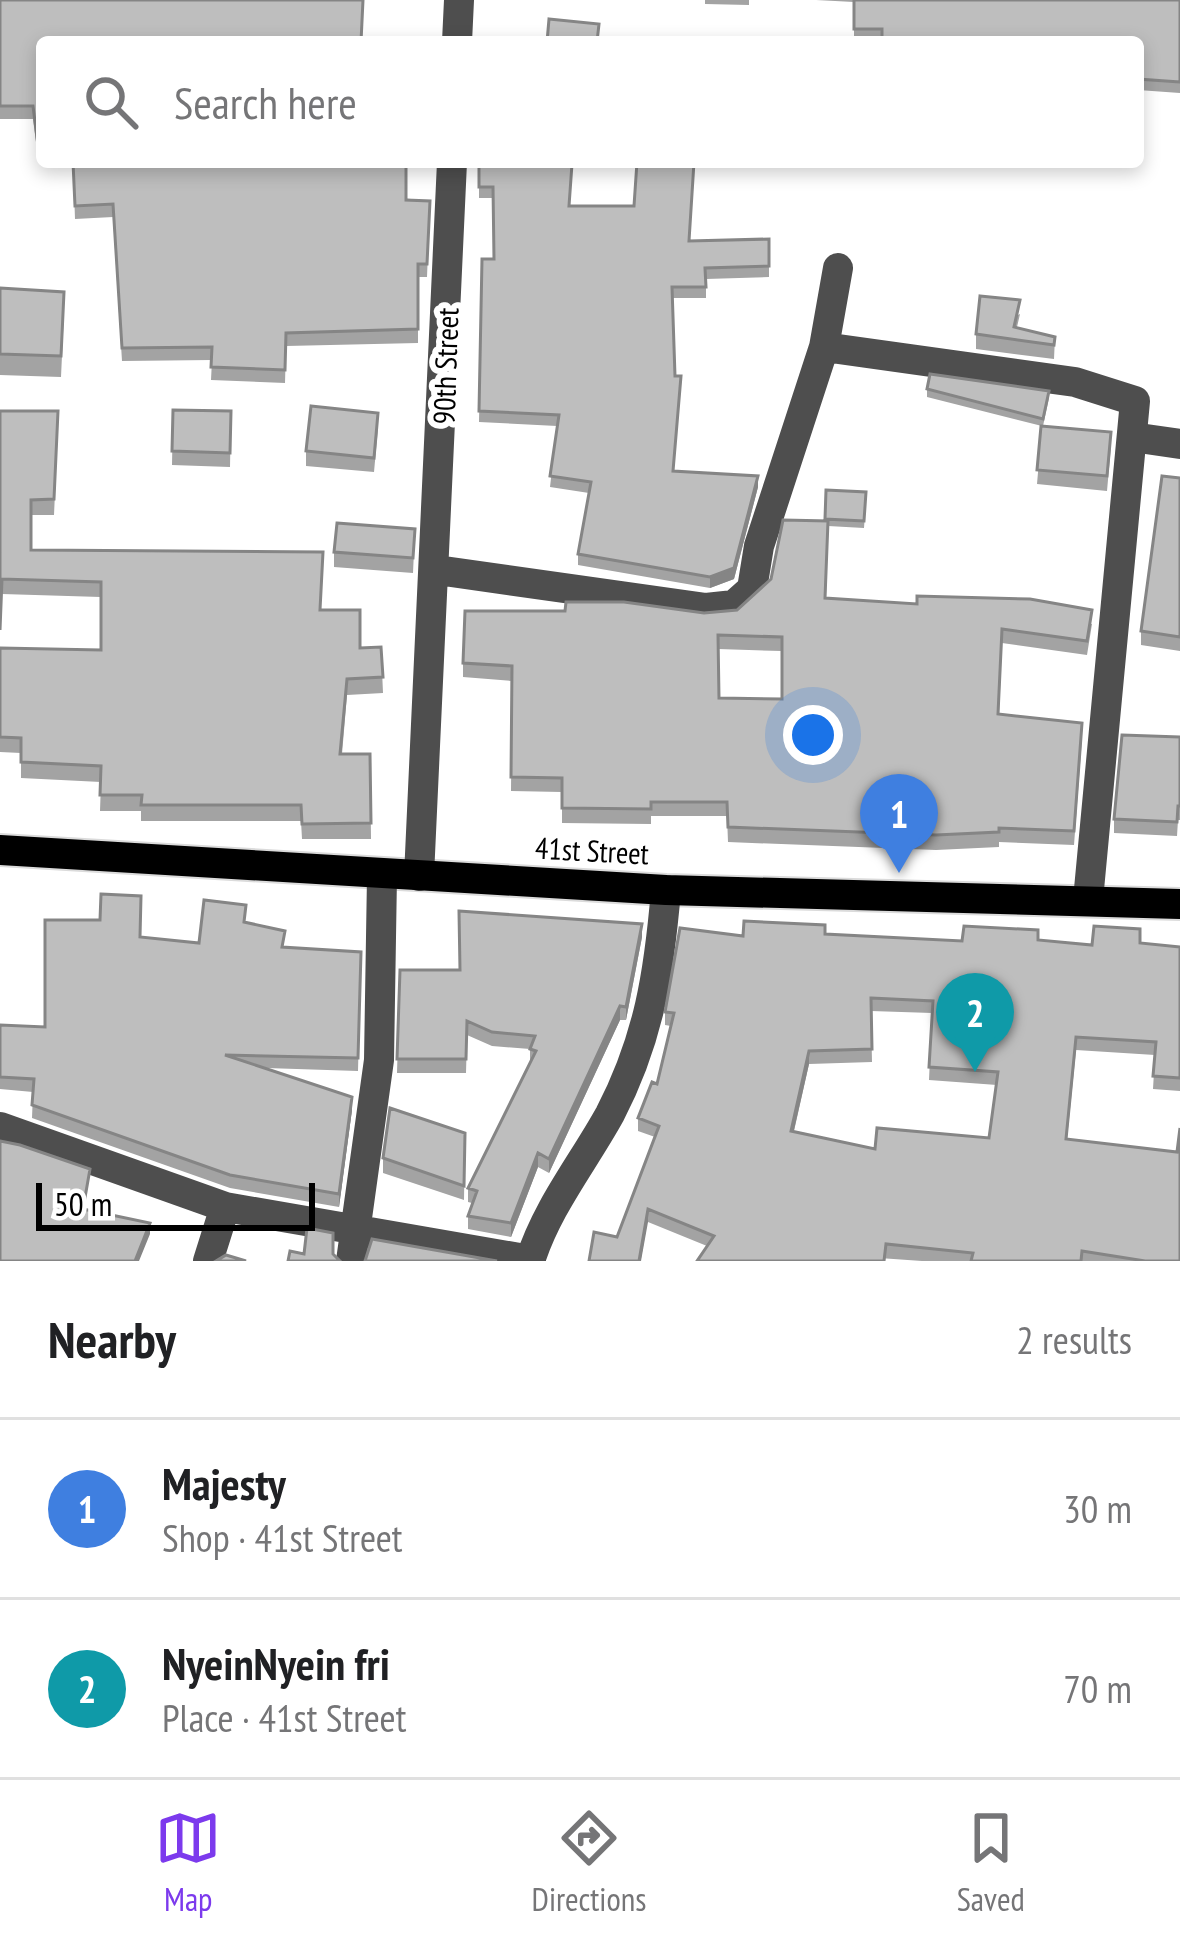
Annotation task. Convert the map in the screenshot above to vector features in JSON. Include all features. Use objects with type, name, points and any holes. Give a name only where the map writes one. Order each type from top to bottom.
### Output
[{"type":"main road","name":"41st Street","points":[[0,850],[666,890],[1180,904]]},
{"type":"street","points":[[457,36],[459,0]]},
{"type":"street","name":"90th Street","points":[[419,876],[437,570],[452,168]]},
{"type":"street","points":[[437,570],[706,608],[734,605],[752,589],[759,546],[824,347],[838,268]]},
{"type":"street","points":[[824,347],[1075,382],[1130,397],[1135,405],[1088,900]]},
{"type":"street","points":[[1132,437],[1180,444]]},
{"type":"street","points":[[351,1261],[379,1060],[382,876]]},
{"type":"street","points":[[0,1127],[225,1207],[531,1260],[547,1221],[611,1110],[653,1009],[666,890]]},
{"type":"street","points":[[208,1261],[225,1207]]},
{"type":"building","points":[[0,0],[363,0],[361,36],[36,36],[36,129],[33,106],[0,106]]},
{"type":"building","points":[[854,0],[1180,0],[1180,82],[1144,79],[1144,36],[882,36],[882,29],[854,29]]},
{"type":"building","points":[[549,19],[599,24],[598,36],[548,36]]},
{"type":"building","points":[[73,168],[406,168],[406,200],[430,201],[427,264],[418,264],[418,329],[286,333],[285,370],[211,367],[212,347],[122,348],[113,204],[75,206]]},
{"type":"building","points":[[479,168],[572,168],[569,206],[634,206],[637,168],[694,168],[689,241],[769,239],[769,266],[705,268],[706,287],[672,287],[675,376],[681,376],[673,471],[758,476],[734,568],[710,577],[578,554],[591,482],[550,476],[559,415],[479,411],[482,259],[494,259],[493,187],[479,187]]},
{"type":"building","points":[[0,288],[64,292],[61,356],[0,354]]},
{"type":"building","points":[[980,296],[1020,300],[1014,327],[1055,337],[1054,345],[976,334]]},
{"type":"building","points":[[930,374],[1049,391],[1043,419],[927,389]]},
{"type":"building","points":[[311,406],[378,413],[374,458],[306,451]]},
{"type":"building","points":[[173,410],[231,411],[230,453],[172,451]]},
{"type":"building","points":[[0,411],[58,411],[54,499],[31,500],[31,550],[323,552],[320,610],[360,610],[360,648],[381,647],[383,677],[347,679],[340,754],[370,754],[371,823],[302,824],[301,805],[141,805],[142,795],[100,795],[101,766],[21,762],[21,738],[0,737],[0,648],[101,650],[101,582],[2,579],[0,630]]},
{"type":"building","points":[[1041,426],[1111,432],[1107,476],[1037,470]]},
{"type":"building","points":[[1162,476],[1180,478],[1180,637],[1141,631]]},
{"type":"building","points":[[826,490],[866,492],[864,521],[825,519]]},
{"type":"building","points":[[783,520],[828,521],[825,598],[917,604],[917,596],[1030,599],[1092,610],[1087,641],[1002,629],[998,714],[1082,723],[1074,831],[999,828],[999,832],[936,835],[728,827],[727,802],[651,802],[651,809],[562,808],[562,778],[511,777],[512,666],[463,663],[465,611],[565,611],[566,602],[624,602],[704,613],[737,610],[771,579]],"holes":[[[718,635],[782,637],[782,699],[719,698]]]},
{"type":"building","points":[[337,523],[415,529],[413,558],[334,552]]},
{"type":"building","points":[[1122,735],[1180,737],[1177,822],[1114,819]]},
{"type":"building","points":[[101,894],[141,896],[140,937],[199,943],[204,900],[246,905],[244,922],[285,931],[282,947],[361,952],[358,1058],[225,1055],[352,1097],[339,1194],[230,1175],[32,1105],[34,1079],[0,1077],[0,1025],[45,1027],[45,920],[100,920]]},
{"type":"building","points":[[459,911],[642,924],[626,1007],[620,1006],[549,1159],[538,1153],[511,1223],[468,1216],[477,1191],[468,1188],[536,1051],[530,1049],[535,1036],[492,1032],[467,1021],[466,1059],[397,1059],[400,970],[460,970]]},
{"type":"building","points":[[744,921],[825,925],[825,934],[962,941],[964,926],[1038,930],[1038,940],[1092,945],[1094,926],[1140,929],[1140,943],[1180,947],[1180,1078],[1153,1076],[1156,1042],[1076,1037],[1066,1139],[1177,1152],[1180,1128],[1180,1261],[1082,1251],[1081,1261],[971,1261],[973,1253],[886,1244],[884,1261],[697,1261],[714,1236],[648,1209],[639,1261],[589,1261],[594,1232],[617,1237],[659,1126],[638,1118],[652,1082],[657,1084],[674,1013],[665,1012],[680,928],[743,936]],"holes":[[[871,998],[933,1001],[929,1067],[998,1072],[989,1138],[877,1128],[875,1149],[791,1131],[809,1051],[872,1049]]]},
{"type":"building","points":[[390,1108],[465,1133],[464,1186],[383,1158]]},
{"type":"building","points":[[0,1141],[90,1169],[83,1209],[150,1223],[135,1261],[0,1261]]},
{"type":"building","points":[[307,1228],[333,1233],[333,1254],[340,1261],[288,1261],[290,1251],[304,1254]]},
{"type":"building","points":[[372,1239],[497,1261],[365,1261]]},
{"type":"place","name":"Majesty","points":[[899,873]]},
{"type":"place","name":"NyeinNyein fri","points":[[975,1072]]}]
